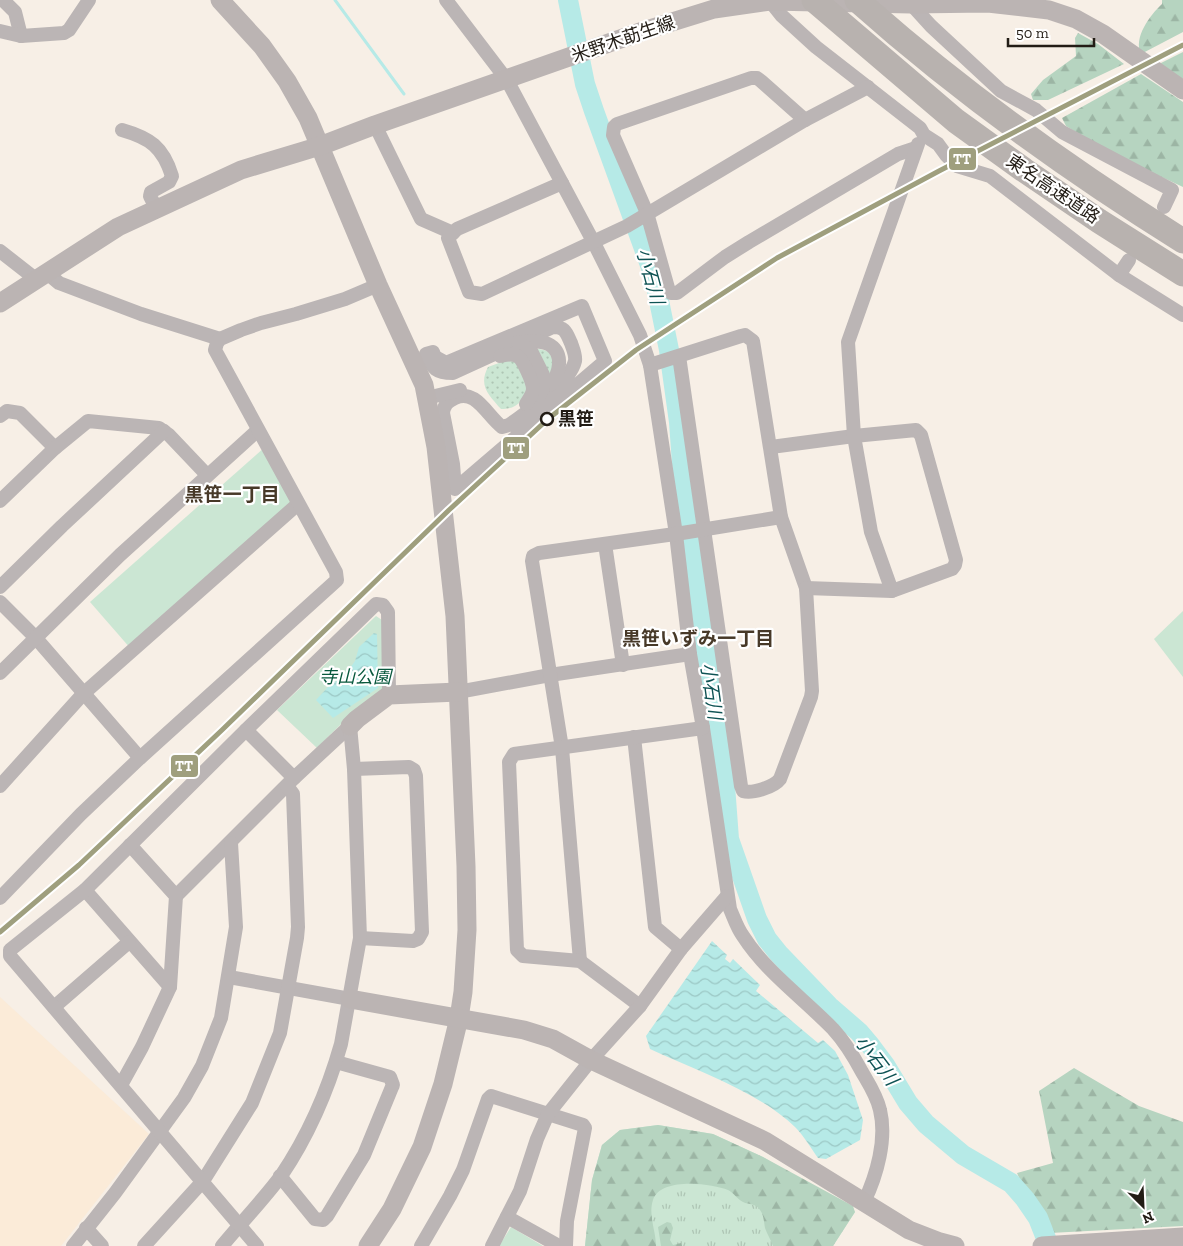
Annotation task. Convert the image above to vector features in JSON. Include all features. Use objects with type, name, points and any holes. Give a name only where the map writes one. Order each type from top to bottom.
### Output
[{"type":"highway","name":"東名高速道路","points":[[814,0],[956,121],[1099,221],[1183,274]]},
{"type":"highway","name":"東名高速道路","points":[[857,0],[885,9],[977,99],[1042,149],[1183,241]]},
{"type":"street","points":[[3,0],[15,12],[20,36]]},
{"type":"street","points":[[0,31],[20,36],[64,33],[69,30],[89,0]]},
{"type":"street","points":[[220,0],[262,46],[287,80],[308,118],[378,286],[426,392],[436,447],[455,616],[467,912],[463,992],[459,1018],[443,1084],[422,1147],[392,1210],[368,1246]]},
{"type":"street","points":[[446,0],[507,80],[594,243],[654,364],[679,533],[690,654],[730,909],[742,935],[756,954],[833,1029],[850,1050],[875,1096],[880,1110],[883,1130],[882,1145],[872,1186],[864,1202]]},
{"type":"street","points":[[770,0],[781,15],[816,47],[920,128],[924,135],[938,144],[957,166],[990,176],[1119,275],[1183,315]]},
{"type":"street","name":"米野木莇生線","points":[[0,302],[118,227],[241,170],[320,146],[643,31],[714,9],[770,0],[885,9],[911,4],[991,1],[1049,10],[1076,19],[1103,34],[1183,90]]},
{"type":"street","points":[[911,4],[931,26],[1001,91],[1036,110],[1062,132],[1172,190],[1164,207]]},
{"type":"street","points":[[805,120],[758,78],[751,78],[617,124],[614,127],[614,135],[647,213],[671,293],[677,293],[725,257],[749,242],[898,154],[916,148]]},
{"type":"street","points":[[562,183],[457,229],[448,238],[470,292],[482,294],[594,243],[627,226],[805,120],[868,87]]},
{"type":"street","points":[[375,125],[421,219],[453,233]]},
{"type":"street","points":[[122,130],[140,135],[154,144],[169,167],[172,176],[169,182],[151,192],[150,196],[157,210]]},
{"type":"street","points":[[892,591],[871,532],[854,436],[848,342],[916,148],[924,135]]},
{"type":"street","points":[[0,251],[42,277],[59,284],[142,314],[220,338],[261,323],[345,299],[378,286]]},
{"type":"street","points":[[1119,275],[1129,260]]},
{"type":"street","points":[[426,392],[469,372],[500,356],[524,342],[552,327],[561,327],[566,332],[576,355],[568,373],[546,397],[509,425],[502,427],[474,398],[460,396],[448,401],[444,406],[443,413],[452,458],[455,489],[605,361],[582,306],[446,363],[436,357],[433,352],[426,354],[432,367],[442,373],[452,373],[524,342],[550,332],[558,332],[565,338],[570,350],[572,360],[570,366],[559,380],[537,397],[503,418],[495,413],[479,394],[472,390],[426,392]]},
{"type":"street","points":[[654,364],[677,356],[745,335],[753,341],[781,517],[806,588],[812,697],[778,782],[748,792],[744,792],[741,786],[677,356]]},
{"type":"street","points":[[0,898],[81,814],[140,758],[337,580],[336,572],[215,350],[220,338]]},
{"type":"street","points":[[524,342],[532,351],[543,375],[543,388],[537,397]]},
{"type":"street","points":[[500,356],[509,354],[517,356],[522,362],[533,388],[532,394],[537,397]]},
{"type":"street","points":[[0,416],[7,411],[20,413],[55,448]]},
{"type":"street","points":[[0,501],[55,448],[88,421],[159,428],[206,475]]},
{"type":"street","points":[[0,674],[120,555],[206,475],[258,430]]},
{"type":"street","points":[[771,447],[854,436],[914,430],[920,432],[956,560],[952,569],[892,591],[806,588]]},
{"type":"street","points":[[0,587],[164,431]]},
{"type":"street","points":[[0,786],[83,694],[298,504]]},
{"type":"street","points":[[580,961],[562,748],[532,561],[533,556],[539,552],[702,530],[781,517]]},
{"type":"street","points":[[605,544],[623,665]]},
{"type":"street","points":[[0,602],[35,638],[140,758]]},
{"type":"street","points":[[257,1246],[10,956],[10,950],[85,890],[376,604],[383,605],[388,612],[389,695]]},
{"type":"street","points":[[121,1085],[151,1030],[170,987],[176,896],[290,782],[357,719],[389,695],[458,692],[550,675],[690,654]]},
{"type":"street","points":[[222,1246],[280,1176],[311,1126],[336,1062],[350,999],[360,938],[354,769],[350,726]]},
{"type":"street","points":[[640,1006],[580,961],[523,956],[518,950],[509,762],[514,754],[703,728]]},
{"type":"street","points":[[144,1246],[203,1181],[252,1103],[280,1033],[298,938],[293,794],[290,782],[246,730]]},
{"type":"street","points":[[634,738],[655,928],[681,950]]},
{"type":"street","points":[[354,769],[409,767],[414,770],[417,786],[422,932],[413,941],[360,938]]},
{"type":"street","points":[[73,1246],[115,1193],[184,1098],[202,1066],[221,1018],[236,927],[231,843]]},
{"type":"street","points":[[130,845],[176,896]]},
{"type":"street","points":[[85,890],[170,987]]},
{"type":"street","points":[[492,1246],[520,1191],[537,1139],[548,1114],[591,1060],[640,1006],[681,950],[727,896]]},
{"type":"street","points":[[54,1007],[129,942]]},
{"type":"street","points":[[228,977],[524,1030],[552,1040],[765,1141],[909,1230],[955,1246]]},
{"type":"street","points":[[280,1176],[315,1219],[323,1220],[364,1155],[392,1087],[391,1079],[390,1077],[336,1062]]},
{"type":"street","points":[[420,1246],[463,1170],[488,1099],[492,1096],[583,1125],[585,1128],[567,1222],[566,1246]]},
{"type":"street","points":[[507,1216],[559,1246]]},
{"type":"street","points":[[86,1228],[102,1246]]},
{"type":"street","points":[[1042,1246],[1183,1237]]},
{"type":"shaded area","points":[[0,997],[149,1134],[61,1246],[0,1246]]},
{"type":"green space","points":[[1162,0],[1183,0],[1183,32],[1141,54],[1139,41],[1141,34],[1148,20],[1162,4]]},
{"type":"green space","points":[[1078,33],[1098,44],[1124,64],[1048,100],[1033,100],[1031,94],[1043,80],[1076,56],[1075,38]]},
{"type":"green space","points":[[1183,52],[1183,79],[1155,66]]},
{"type":"green space","points":[[1141,74],[1183,102],[1183,187],[1110,153],[1066,126],[1062,118]]},
{"type":"green space","points":[[536,350],[546,351],[552,358],[554,369],[549,376]]},
{"type":"green space","points":[[507,360],[516,362],[528,386],[524,396],[516,406],[501,409],[486,390],[484,380],[488,367]]},
{"type":"green space","points":[[265,447],[294,506],[131,649],[90,602]]},
{"type":"green space","points":[[1183,611],[1183,677],[1154,639]]},
{"type":"green space","name":"寺山公園","points":[[376,616],[382,620],[384,692],[357,710],[317,748],[277,710]]},
{"type":"green space","points":[[1074,1068],[1139,1106],[1183,1122],[1183,1226],[1050,1233],[1024,1189],[1017,1173],[1053,1163],[1039,1091]]},
{"type":"green space","points":[[658,1125],[713,1134],[763,1157],[855,1212],[833,1246],[585,1246],[592,1180],[602,1145],[620,1130]]},
{"type":"green space","points":[[658,1125],[713,1134],[763,1157],[853,1206],[855,1212],[833,1246],[773,1246],[765,1228],[762,1214],[756,1206],[743,1202],[730,1191],[720,1187],[699,1184],[675,1185],[665,1188],[653,1200],[651,1211],[656,1246],[585,1246],[592,1180],[602,1145],[620,1130]]},
{"type":"green space","points":[[667,1222],[671,1223],[673,1228],[670,1240],[673,1245],[681,1243],[682,1246],[661,1246],[658,1227]]},
{"type":"green space","points":[[511,1227],[543,1246],[499,1246]]},
{"type":"water","points":[[374,633],[377,634],[378,688],[333,718],[316,700],[328,687],[345,675],[355,661],[359,647]]},
{"type":"water","points":[[712,941],[727,955],[725,959],[730,963],[733,959],[760,985],[756,991],[818,1043],[823,1040],[835,1051],[848,1075],[863,1120],[860,1140],[826,1159],[818,1158],[795,1127],[780,1114],[745,1092],[650,1049],[646,1036]]},
{"type":"waterway","points":[[335,0],[404,94]]},
{"type":"waterway","name":"小石川","points":[[568,0],[585,84],[654,276],[669,350],[679,422],[686,520],[724,772],[729,839],[757,919],[767,939],[779,954],[870,1045],[885,1065],[908,1103],[926,1124],[963,1155],[1011,1183],[1038,1218],[1049,1246]]},
{"type":"transit line","name":"TT","points":[[0,932],[79,865],[222,730],[449,510],[548,419],[636,350],[777,258],[939,171],[1183,45]]},
{"type":"place","name":"黒笹","points":[[547,419]]},
{"type":"district","name":"黒笹一丁目","points":[[232,494]]},
{"type":"district","name":"黒笹いずみ一丁目","points":[[698,638]]}]
